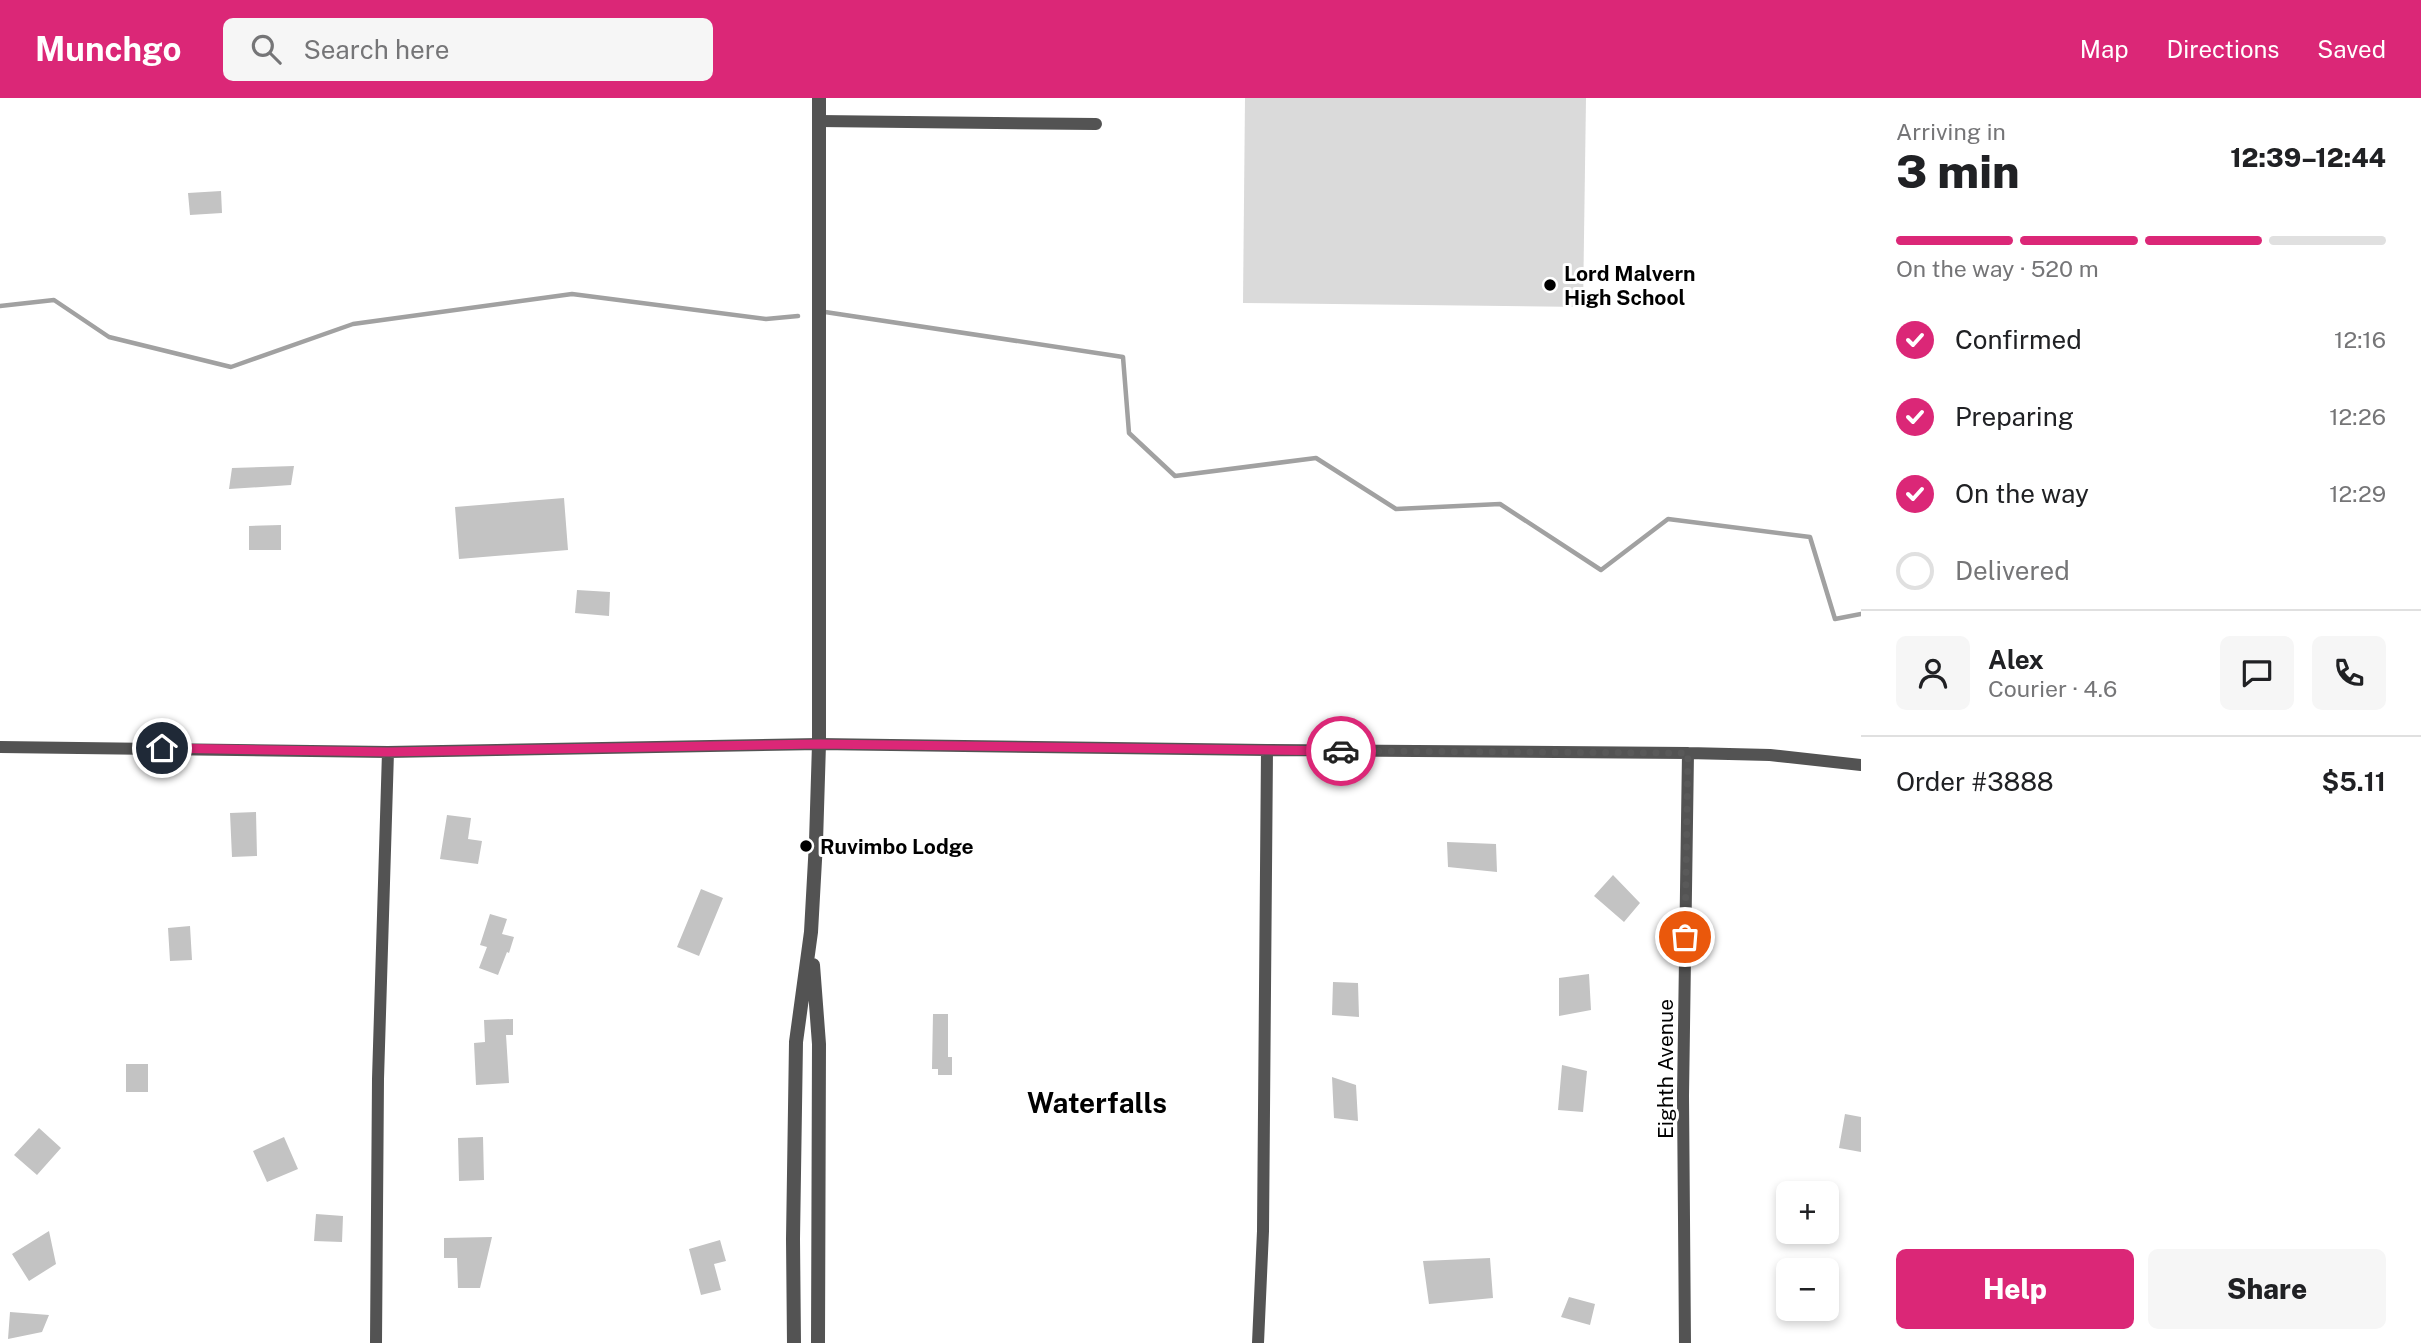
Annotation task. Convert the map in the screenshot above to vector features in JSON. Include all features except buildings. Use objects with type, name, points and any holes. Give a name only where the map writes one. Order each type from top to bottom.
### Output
[{"type":"street","points":[[794,1343],[796,1042],[811,932],[819,744],[819,98]]},
{"type":"street","points":[[819,121],[1096,124]]},
{"type":"street","points":[[0,747],[388,752],[819,744],[1688,753],[1770,755],[1861,765]]},
{"type":"street","points":[[1258,1343],[1263,1231],[1267,750]]},
{"type":"street","points":[[376,1343],[378,1079],[388,752]]},
{"type":"street","name":"Eighth Avenue","points":[[1685,1343],[1683,1096],[1688,753]]},
{"type":"street","points":[[811,932],[819,1044],[818,1343]]},
{"type":"shaded area","points":[[1245,98],[1586,98],[1583,307],[1243,303]]},
{"type":"waterway","points":[[0,306],[54,300],[109,337],[231,367],[353,324],[572,294],[766,319],[798,316]]},
{"type":"waterway","points":[[825,312],[1123,357],[1129,433],[1175,476],[1316,458],[1396,509],[1500,504],[1601,570],[1668,519],[1810,537],[1835,619],[1861,614]]},
{"type":"way so far","points":[[1341,751],[1688,753],[1685,937]]},
{"type":"place","name":"Lord Malvern High School","points":[[1550,285]]},
{"type":"place","name":"Ruvimbo Lodge","points":[[806,846]]},
{"type":"district","name":"Waterfalls","points":[[1097,1102]]},
{"type":"route","points":[[162,748],[388,752],[819,744],[1341,751]]}]
